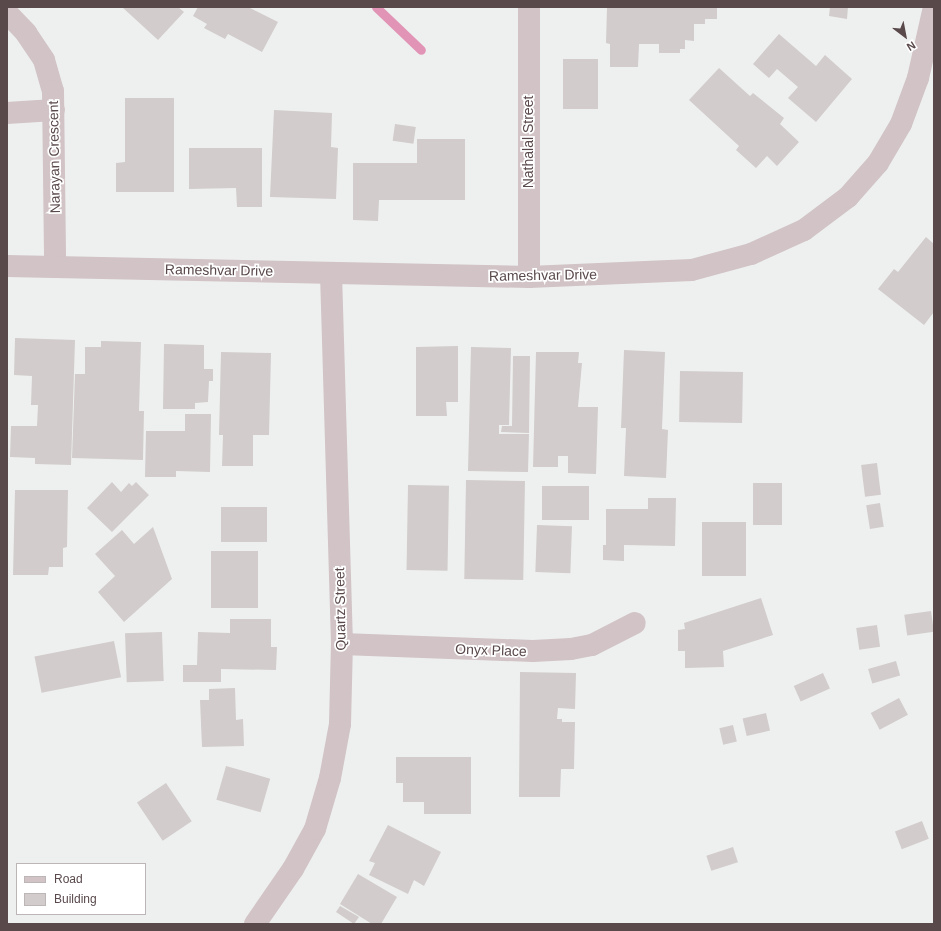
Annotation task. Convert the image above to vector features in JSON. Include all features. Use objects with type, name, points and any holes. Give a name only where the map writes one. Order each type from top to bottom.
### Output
[{"type":"street","name":"Nathalal Street","points":[[529,7],[529,277]]},
{"type":"street","name":"Rameshvar Drive","points":[[7,266],[529,277],[692,270],[751,254],[804,230],[848,196],[878,163],[900,124],[918,78],[934,7]]},
{"type":"street","name":"Narayan Crescent","points":[[7,13],[26,33],[44,60],[53,91],[55,266]]},
{"type":"street","points":[[7,113],[54,110]]},
{"type":"street","name":"Quartz Street","points":[[255,924],[293,869],[315,829],[330,778],[340,724],[342,644],[331,273]]},
{"type":"street","name":"Onyx Place","points":[[342,644],[533,651],[571,649],[592,645],[635,623]]},
{"type":"building","points":[[122,7],[178,7],[184,12],[158,40]]},
{"type":"building","points":[[198,7],[248,7],[278,22],[262,52],[228,34],[225,39],[204,28],[207,24],[193,16]]},
{"type":"building","points":[[607,7],[717,7],[717,19],[705,19],[705,24],[694,24],[694,41],[685,40],[685,49],[680,49],[680,53],[659,53],[659,44],[639,44],[638,67],[610,67],[610,44],[606,43]]},
{"type":"building","points":[[830,7],[848,7],[847,19],[829,16]]},
{"type":"building","points":[[779,34],[816,66],[825,55],[852,79],[816,122],[788,98],[798,87],[777,69],[769,78],[753,64]]},
{"type":"building","points":[[563,59],[598,59],[598,109],[563,109]]},
{"type":"building","points":[[719,68],[750,96],[753,93],[784,118],[780,124],[799,142],[777,166],[767,156],[756,168],[736,150],[739,146],[689,100]]},
{"type":"building","points":[[125,98],[174,98],[174,192],[116,192],[116,163],[125,162]]},
{"type":"building","points":[[274,110],[332,113],[331,147],[338,148],[336,199],[270,197]]},
{"type":"building","points":[[395,124],[416,127],[413,144],[393,141]]},
{"type":"building","points":[[417,139],[465,139],[465,200],[379,200],[378,221],[353,220],[353,163],[417,163]]},
{"type":"building","points":[[189,148],[262,148],[262,207],[237,207],[236,188],[189,189]]},
{"type":"building","points":[[926,237],[934,244],[934,312],[924,325],[878,289],[894,269],[898,272]]},
{"type":"building","points":[[15,338],[75,340],[71,465],[35,464],[35,458],[10,457],[11,426],[37,426],[38,405],[31,405],[32,376],[14,375]]},
{"type":"building","points":[[101,341],[141,342],[139,411],[144,411],[143,460],[72,458],[75,374],[85,374],[85,347],[101,347]]},
{"type":"building","points":[[164,344],[204,345],[204,369],[213,369],[213,381],[209,381],[208,402],[195,403],[195,409],[163,409]]},
{"type":"building","points":[[458,346],[458,402],[446,402],[447,416],[416,416],[416,347]]},
{"type":"building","points":[[471,347],[511,348],[509,425],[499,425],[499,434],[529,434],[528,472],[468,471]]},
{"type":"building","points":[[624,350],[665,352],[662,429],[668,430],[666,478],[624,476],[626,428],[621,428]]},
{"type":"building","points":[[221,352],[271,353],[269,435],[253,435],[253,466],[222,466],[223,435],[219,435]]},
{"type":"building","points":[[536,352],[579,352],[578,363],[582,363],[578,407],[598,407],[596,474],[568,473],[568,456],[558,456],[558,467],[533,467]]},
{"type":"building","points":[[513,356],[530,356],[529,433],[501,432],[502,426],[512,426]]},
{"type":"building","points":[[680,371],[743,372],[742,423],[679,422]]},
{"type":"building","points":[[185,414],[211,414],[210,472],[176,471],[176,477],[145,477],[146,431],[185,431]]},
{"type":"building","points":[[877,463],[881,495],[865,497],[861,465]]},
{"type":"building","points":[[466,480],[525,481],[523,580],[464,579]]},
{"type":"building","points":[[112,482],[121,492],[129,483],[132,486],[136,482],[149,495],[112,532],[87,508]]},
{"type":"building","points":[[753,483],[782,483],[782,525],[753,525]]},
{"type":"building","points":[[408,485],[449,486],[448,571],[407,570]]},
{"type":"building","points":[[542,486],[589,486],[589,520],[542,520]]},
{"type":"building","points":[[15,490],[68,490],[67,547],[63,548],[63,567],[49,567],[48,575],[13,575]]},
{"type":"building","points":[[648,498],[676,498],[675,546],[624,545],[624,561],[603,560],[603,545],[606,545],[606,509],[648,509]]},
{"type":"building","points":[[880,503],[884,527],[870,529],[866,505]]},
{"type":"building","points":[[221,507],[267,507],[267,542],[221,542]]},
{"type":"building","points":[[702,522],[746,522],[746,576],[702,576]]},
{"type":"building","points":[[537,525],[572,526],[570,573],[535,572]]},
{"type":"building","points":[[153,527],[172,579],[124,622],[98,592],[115,576],[95,554],[122,530],[134,544]]},
{"type":"building","points":[[211,551],[258,551],[258,608],[211,608]]},
{"type":"building","points":[[761,598],[773,635],[723,651],[724,667],[685,668],[685,651],[678,651],[678,630],[685,629],[684,623]]},
{"type":"building","points":[[931,611],[934,632],[907,636],[904,615]]},
{"type":"building","points":[[230,619],[271,619],[271,647],[277,647],[276,670],[221,669],[221,682],[183,682],[183,665],[197,665],[198,632],[230,633]]},
{"type":"building","points":[[877,625],[880,647],[859,650],[856,628]]},
{"type":"building","points":[[162,632],[164,681],[127,682],[125,633]]},
{"type":"building","points":[[114,641],[121,677],[42,693],[34,656]]},
{"type":"building","points":[[896,661],[900,675],[872,683],[868,669]]},
{"type":"building","points":[[520,672],[576,673],[575,709],[558,708],[557,719],[562,719],[562,722],[575,722],[574,769],[561,769],[560,797],[519,797]]},
{"type":"building","points":[[823,673],[830,689],[801,702],[794,686]]},
{"type":"building","points":[[235,688],[236,720],[243,719],[244,746],[202,747],[200,700],[209,700],[209,689]]},
{"type":"building","points":[[899,698],[908,715],[880,730],[871,713]]},
{"type":"building","points":[[766,713],[770,731],[747,736],[743,718]]},
{"type":"building","points":[[733,725],[737,742],[723,745],[719,728]]},
{"type":"building","points":[[396,757],[471,757],[471,814],[424,814],[424,802],[403,802],[403,783],[396,783]]},
{"type":"building","points":[[226,766],[270,779],[261,812],[216,800]]},
{"type":"building","points":[[166,783],[192,821],[163,841],[137,803]]},
{"type":"building","points":[[922,821],[929,839],[902,849],[895,831]]},
{"type":"building","points":[[388,825],[441,852],[424,886],[414,880],[408,894],[369,875],[375,863],[369,861]]},
{"type":"building","points":[[733,847],[738,862],[711,871],[706,856]]},
{"type":"building","points":[[358,874],[397,897],[381,924],[372,924],[340,904]]},
{"type":"building","points":[[340,906],[359,917],[354,924],[336,912]]},
{"type":"waterway","points":[[376,7],[421,50]]}]
